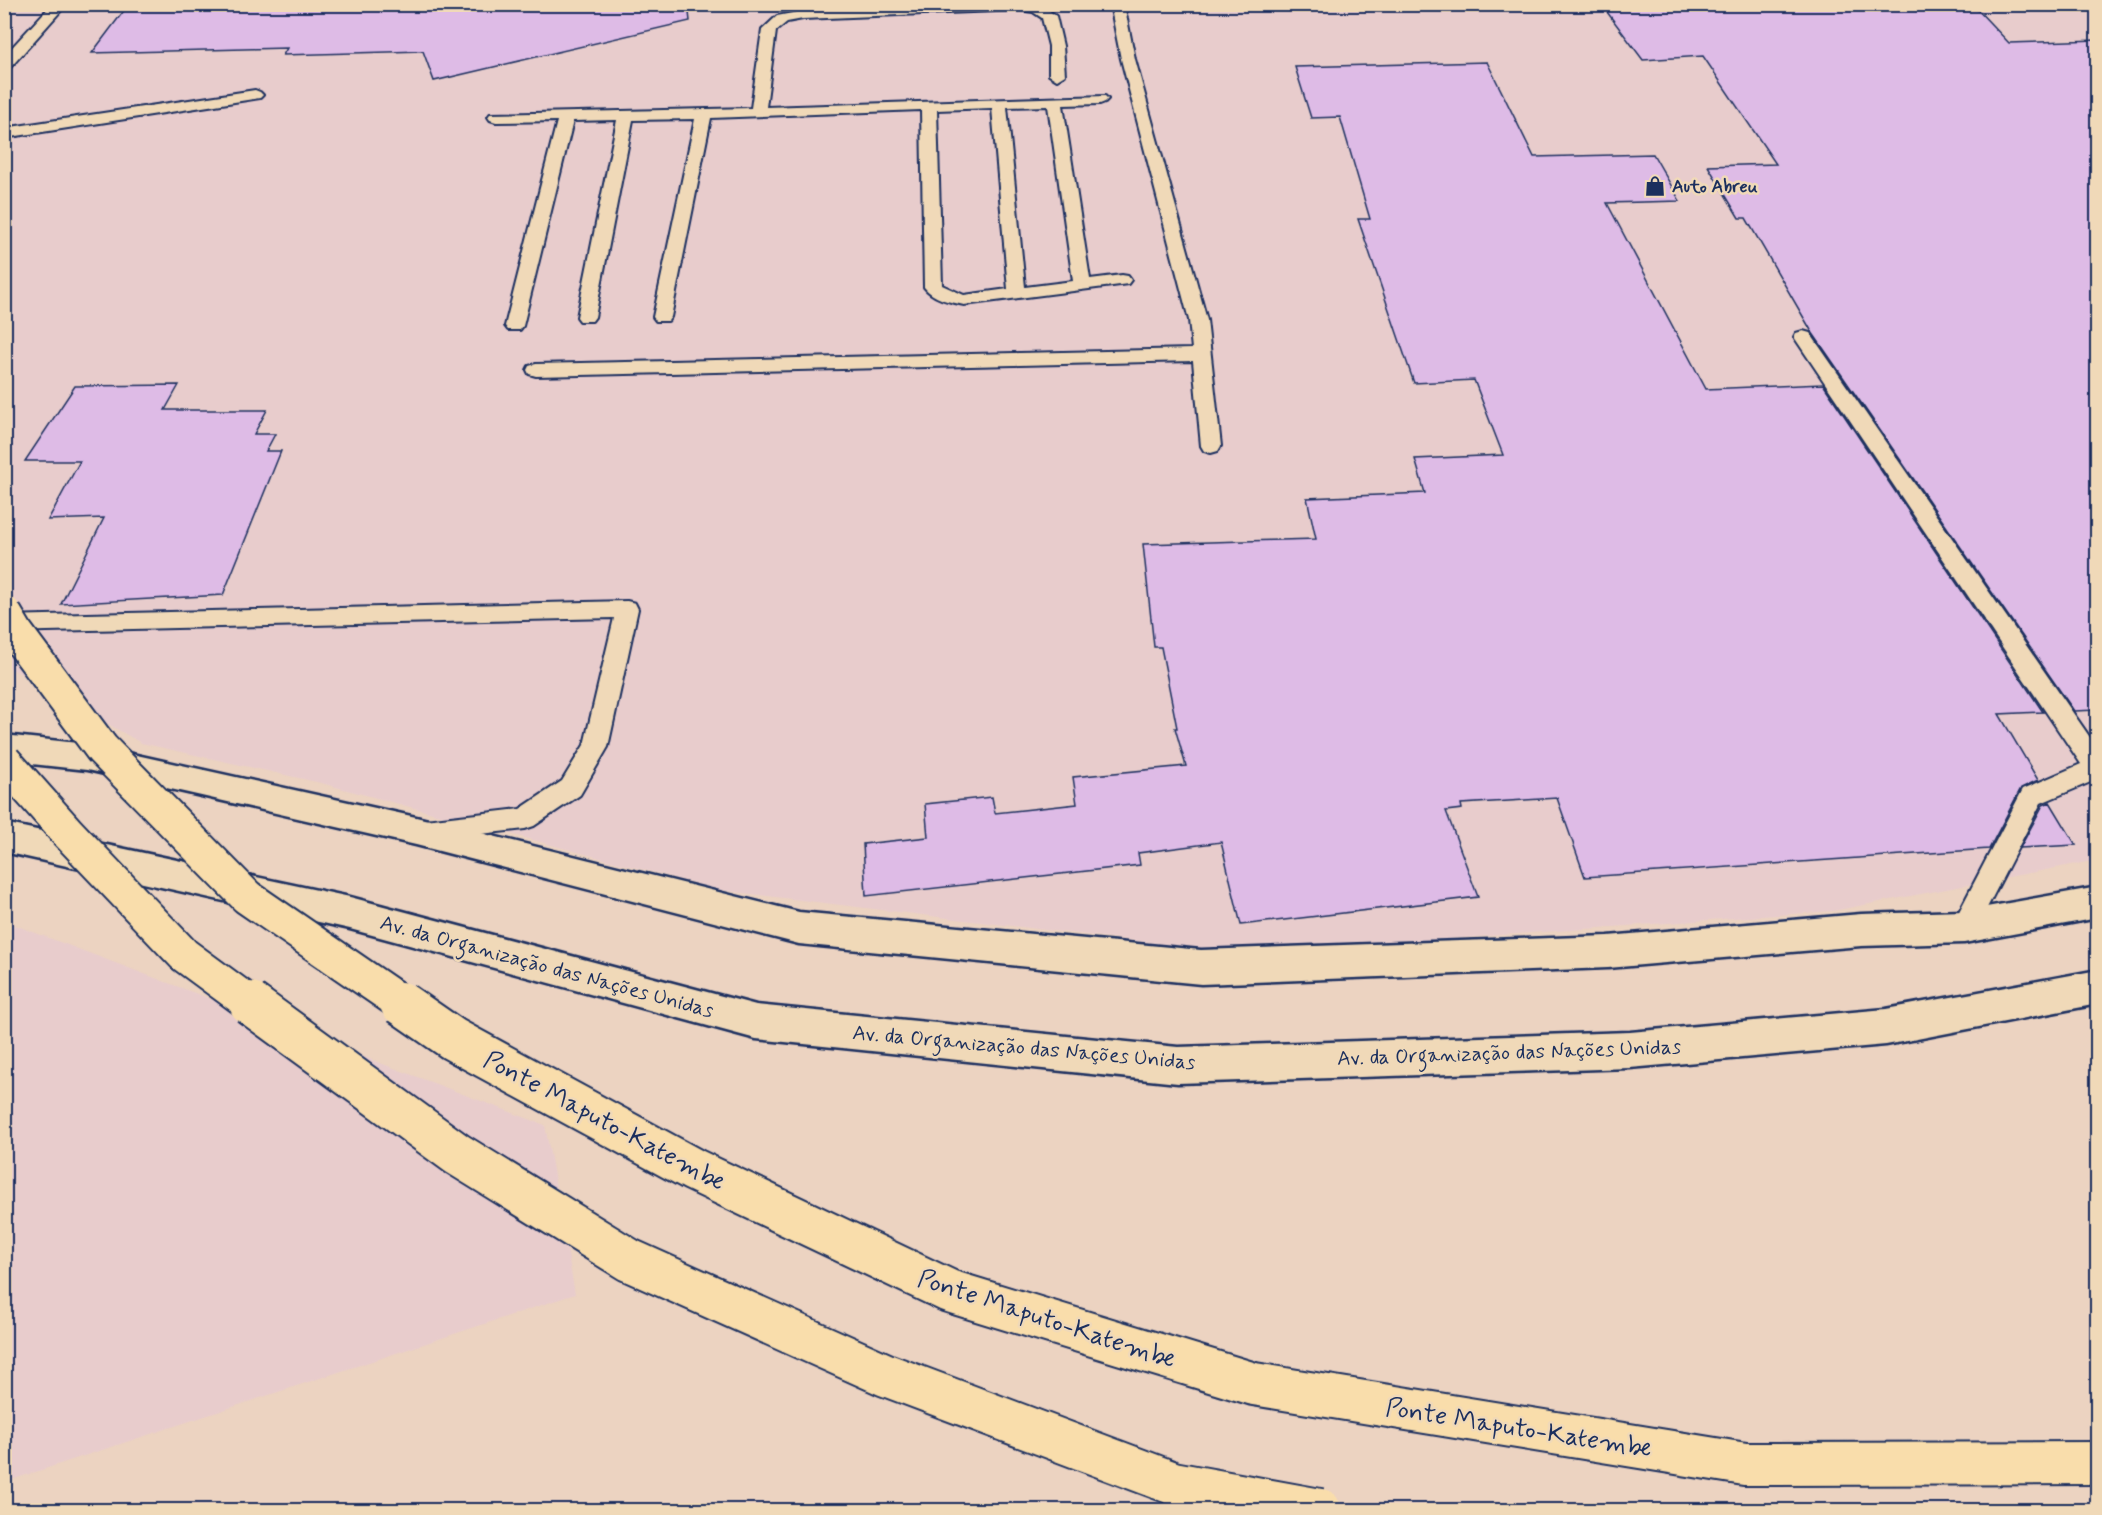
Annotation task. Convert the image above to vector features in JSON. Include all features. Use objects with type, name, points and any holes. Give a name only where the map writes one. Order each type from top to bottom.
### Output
[{"type":"highway","name":"Ponte Maputo-Katembe","points":[[4,613],[16,633],[102,749],[247,897],[453,1039],[694,1170],[949,1291],[1254,1384],[1745,1464],[2097,1463]]},
{"type":"highway","points":[[10,753],[68,833],[184,955],[457,1154],[629,1260],[886,1376],[1173,1483],[1320,1510]]},
{"type":"main road","points":[[10,753],[87,757],[416,831],[799,928],[1201,966],[1608,952],[1861,930],[1964,927],[2097,902]]},
{"type":"main road","name":"Av. da Organização das Nações Unidas","points":[[4,837],[350,913],[756,1022],[1178,1065],[1630,1050],[1886,1027],[2097,987]]},
{"type":"lane","points":[[4,66],[60,4]]},
{"type":"lane","points":[[1117,4],[1128,59],[1198,320],[1210,446]]},
{"type":"lane","points":[[758,111],[769,30],[782,19],[804,15],[910,8],[1020,6],[1037,8],[1049,16],[1056,46],[1057,75]]},
{"type":"lane","points":[[4,133],[255,95]]},
{"type":"lane","points":[[496,117],[704,114],[1100,99]]},
{"type":"lane","points":[[1055,101],[1082,285]]},
{"type":"lane","points":[[999,104],[1017,292]]},
{"type":"lane","points":[[929,106],[933,287],[948,296],[964,300],[1122,280]]},
{"type":"lane","points":[[662,317],[704,114]]},
{"type":"lane","points":[[586,317],[626,115]]},
{"type":"lane","points":[[514,326],[566,116]]},
{"type":"lane","points":[[1803,337],[2097,768],[2032,796],[1964,927]]},
{"type":"lane","points":[[536,370],[1202,355]]},
{"type":"lane","points":[[4,624],[627,609],[596,747],[571,788],[525,819],[416,831]]},
{"type":"shaded area","points":[[5,5],[2097,5],[2097,860],[1833,911],[1241,954],[719,890],[321,783],[141,743],[5,665]]},
{"type":"shaded area","points":[[4,921],[545,1125],[575,1294],[5,1482]]},
{"type":"building","points":[[129,4],[688,4],[690,21],[434,81],[423,51],[283,55],[287,48],[92,53]]},
{"type":"building","points":[[1601,4],[1972,4],[2009,43],[2097,40],[2097,710],[2074,711],[1812,332],[1746,218],[1739,218],[1708,166],[1776,164],[1703,56],[1643,60]]},
{"type":"building","points":[[1487,62],[1534,157],[1653,154],[1680,201],[1607,203],[1706,389],[1823,384],[2043,712],[1999,714],[2038,780],[2021,788],[1989,849],[1585,877],[1557,798],[1461,804],[1462,809],[1446,811],[1478,897],[1241,925],[1221,842],[1138,853],[1140,865],[866,896],[863,844],[928,837],[925,804],[992,797],[995,813],[1077,804],[1073,777],[1186,766],[1175,728],[1177,728],[1161,647],[1154,647],[1143,544],[1316,539],[1307,498],[1425,493],[1415,459],[1503,455],[1474,380],[1414,383],[1358,219],[1370,219],[1340,117],[1311,118],[1295,67]]},
{"type":"building","points":[[179,385],[165,410],[267,410],[254,434],[275,434],[266,451],[281,451],[223,595],[61,604],[104,518],[48,520],[80,461],[25,461],[75,386]]},
{"type":"building","points":[[2050,802],[2076,845],[2020,848],[2043,805]]},
{"type":"place","name":"Auto Abreu","points":[[1655,186]]}]
